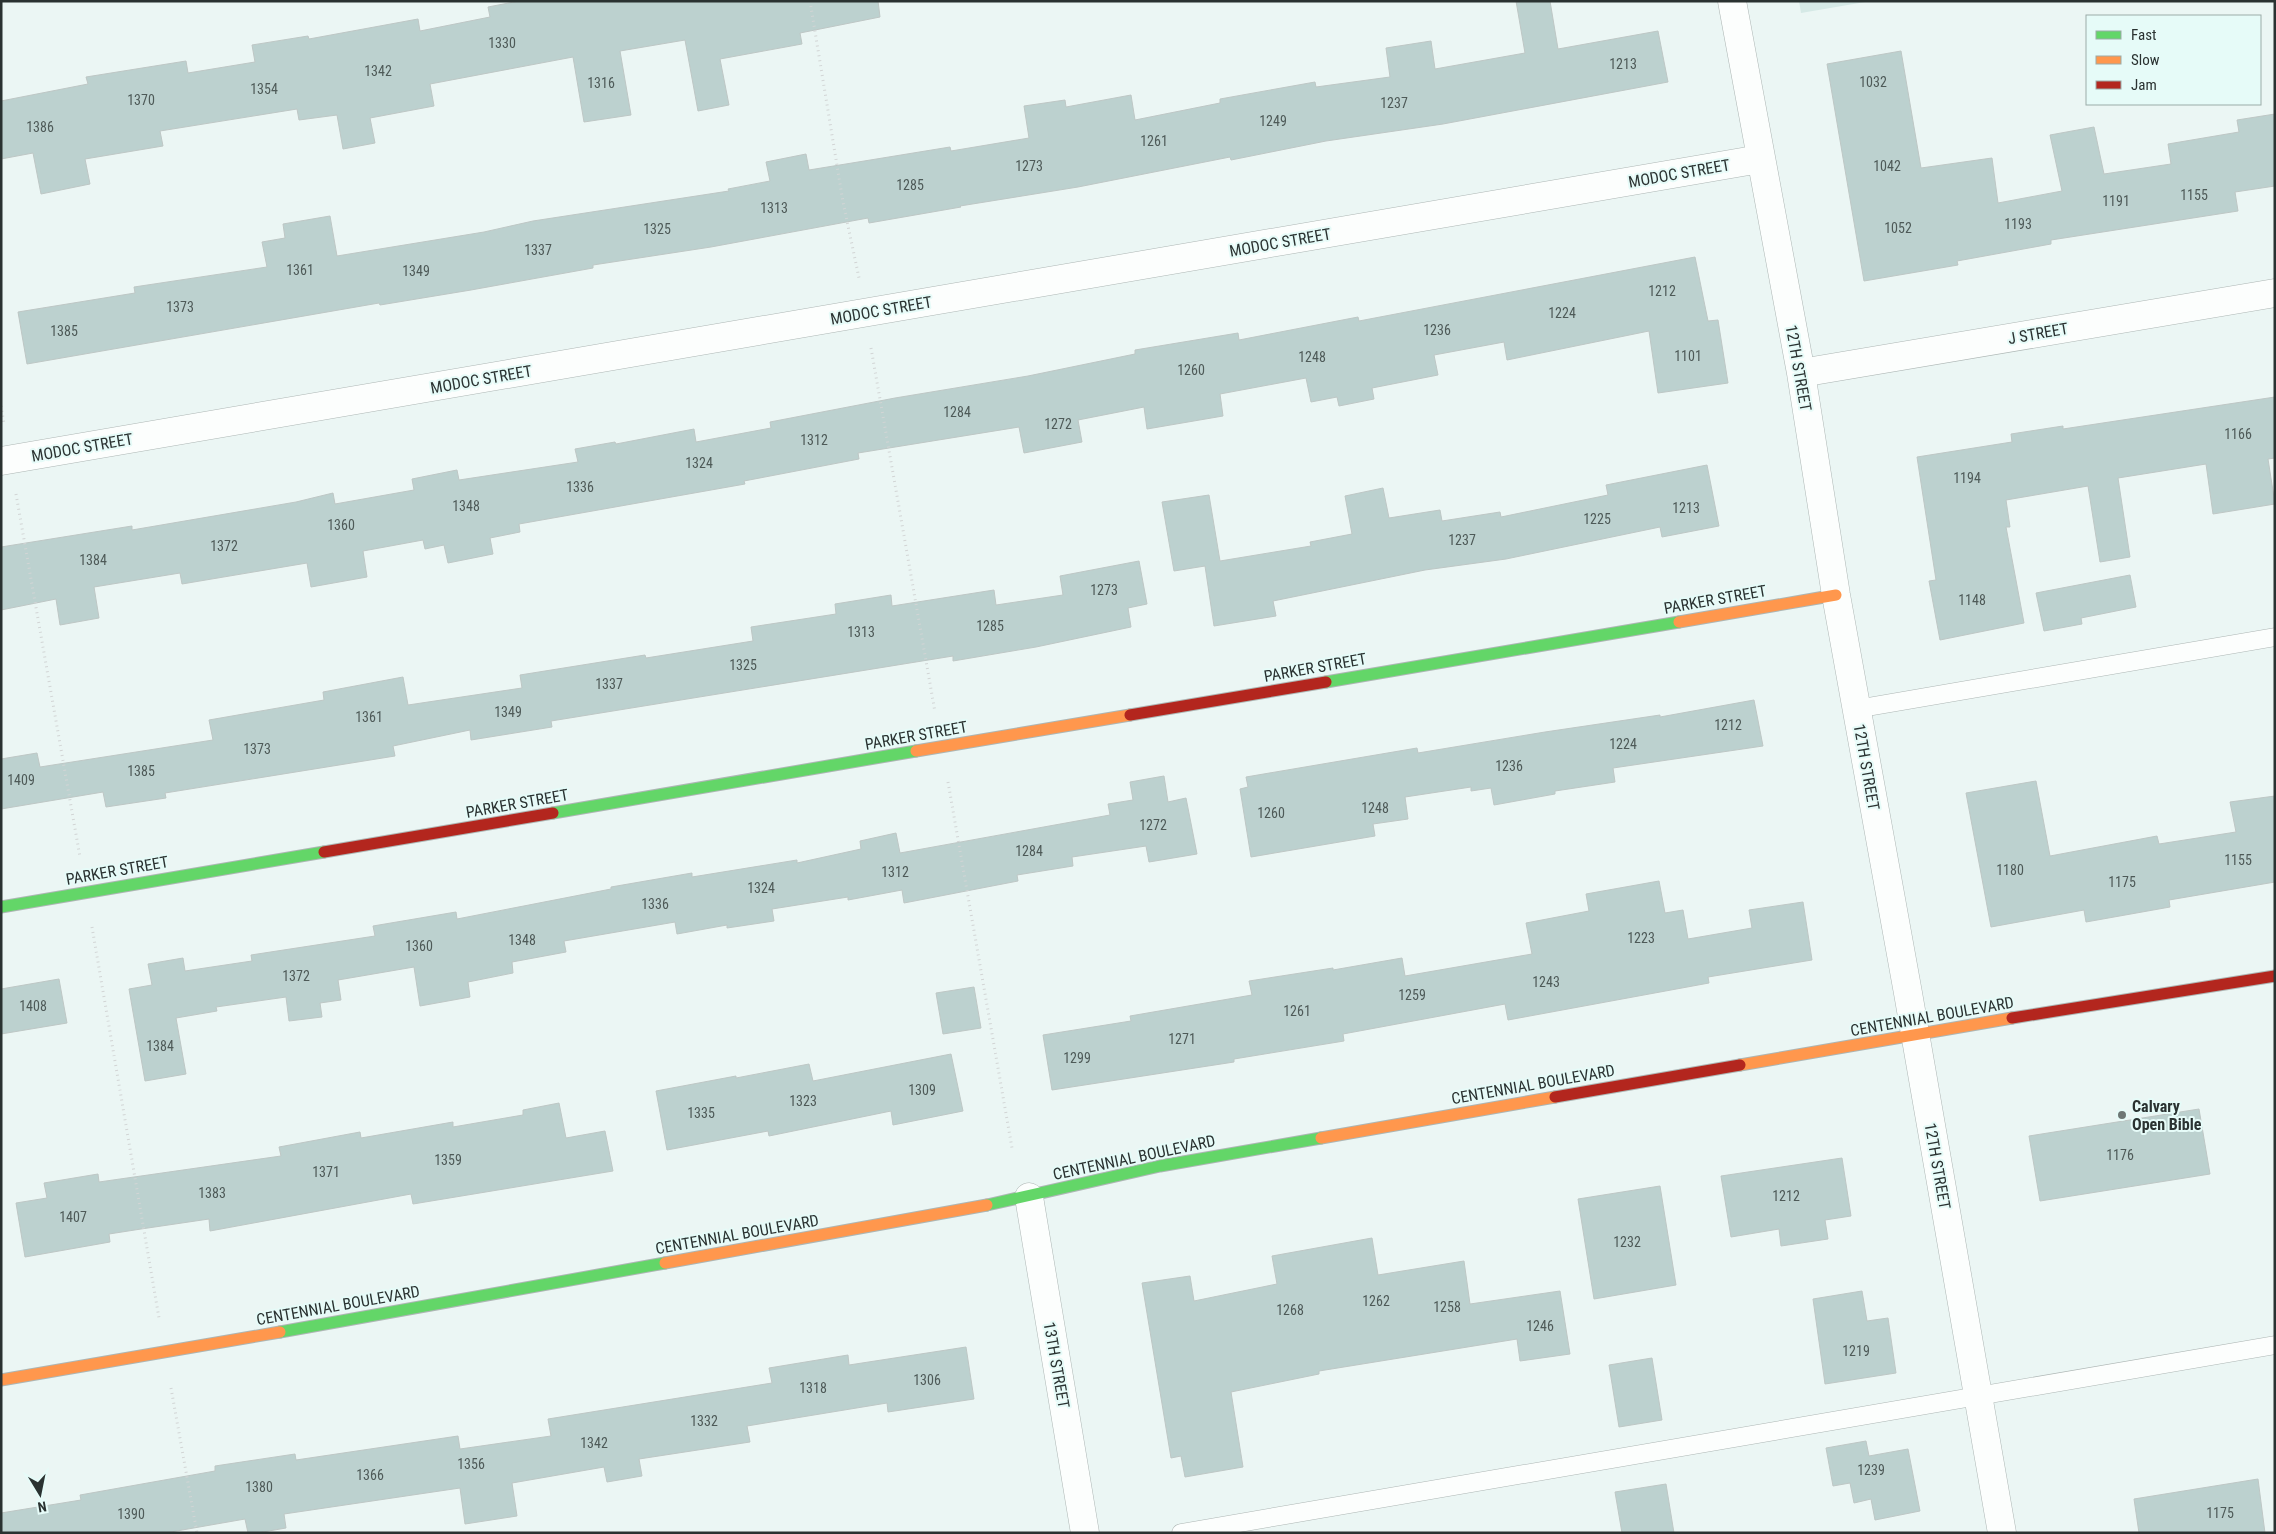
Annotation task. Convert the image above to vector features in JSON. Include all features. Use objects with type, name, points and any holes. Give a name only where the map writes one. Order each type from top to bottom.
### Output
[{"type":"main road","name":"PARKER STREET","points":[[1,907],[1836,595]]},
{"type":"main road","name":"CENTENNIAL BOULEVARD","points":[[1,1380],[165,1353],[1029,1197],[1160,1166],[1916,1034],[2275,976]]},
{"type":"street","name":"12TH STREET","points":[[1732,1],[1801,373],[1836,595],[1916,1034],[2002,1533]]},
{"type":"street","name":"MODOC STREET","points":[[6,460],[1760,159]]},
{"type":"street","name":"J STREET","points":[[1801,373],[2275,294]]},
{"type":"street","name":"13TH STREET","points":[[1029,1197],[1085,1533]]},
{"type":"lane","points":[[1856,709],[2275,637]]},
{"type":"lane","points":[[1180,1533],[2275,1345]]},
{"type":"path","points":[[810,1],[842,202],[865,313],[1012,1148]]},
{"type":"path","points":[[6,460],[86,892],[197,1533]]},
{"type":"shaded area","points":[[1799,1],[1871,1],[1801,13]]},
{"type":"building","points":[[519,1],[878,1],[880,17],[800,33],[802,44],[720,59],[729,105],[698,111],[685,40],[620,51],[631,115],[584,122],[573,57],[430,84],[434,106],[370,118],[375,143],[343,149],[337,115],[299,120],[297,109],[160,131],[163,146],[85,159],[90,184],[41,194],[33,153],[1,159],[1,101],[88,84],[86,77],[186,61],[188,73],[255,62],[252,45],[308,36],[309,39],[418,19],[420,31],[490,17],[488,7]]},
{"type":"building","points":[[1516,1],[1550,1],[1558,49],[1658,31],[1668,82],[1443,124],[1326,141],[1231,160],[1230,157],[1078,187],[869,223],[868,218],[711,247],[593,265],[593,268],[471,290],[380,305],[379,303],[27,364],[18,312],[135,293],[134,287],[267,267],[262,242],[285,238],[283,224],[330,216],[337,256],[484,232],[533,221],[729,191],[728,189],[770,181],[766,162],[806,154],[809,170],[950,147],[951,151],[1029,138],[1024,106],[1065,100],[1066,107],[1131,95],[1135,120],[1220,103],[1220,99],[1315,82],[1316,87],[1390,77],[1386,48],[1431,41],[1435,69],[1525,53]]},
{"type":"building","points":[[1901,51],[1921,168],[1992,158],[1998,203],[2062,191],[2050,135],[2094,127],[2104,174],[2171,164],[2168,144],[2239,132],[2237,120],[2275,114],[2275,186],[2235,192],[2238,211],[2051,240],[2051,244],[1957,261],[1958,265],[1864,281],[1827,64]]},
{"type":"building","points":[[1695,257],[1708,321],[1718,320],[1728,383],[1658,393],[1649,331],[1507,360],[1504,342],[1434,355],[1438,375],[1372,388],[1374,399],[1339,406],[1337,397],[1311,402],[1306,378],[1220,394],[1223,416],[1147,429],[1144,407],[1078,420],[1082,442],[1024,453],[1019,427],[858,453],[859,459],[744,481],[745,484],[519,524],[520,532],[490,538],[493,554],[448,563],[444,545],[425,549],[423,540],[363,551],[367,577],[311,587],[307,563],[182,584],[180,573],[94,587],[99,618],[60,625],[56,599],[1,610],[1,547],[132,526],[132,530],[296,502],[333,493],[335,504],[414,490],[412,479],[457,470],[459,480],[578,462],[575,449],[615,442],[616,444],[694,429],[696,442],[771,428],[770,422],[895,398],[1028,376],[1135,354],[1135,350],[1238,333],[1239,340],[1358,317],[1359,321]]},
{"type":"building","points":[[2275,397],[2275,458],[2268,459],[2275,504],[2213,514],[2206,464],[2118,478],[2130,557],[2100,562],[2088,486],[2006,500],[2010,527],[2006,527],[2024,623],[1940,640],[1929,581],[1936,580],[1917,457],[2012,442],[2011,434],[2063,426],[2063,429]]},
{"type":"building","points":[[1707,465],[1719,526],[1662,537],[1660,527],[1506,559],[1425,570],[1273,601],[1276,616],[1214,626],[1205,566],[1174,571],[1162,502],[1209,495],[1220,561],[1311,546],[1310,542],[1352,534],[1345,496],[1383,488],[1389,518],[1440,510],[1442,521],[1500,512],[1501,517],[1608,495],[1606,485]]},
{"type":"building","points":[[1139,561],[1147,604],[1128,608],[1131,627],[1036,647],[953,661],[953,656],[551,721],[552,727],[471,740],[470,730],[393,746],[395,756],[165,793],[166,798],[106,807],[103,792],[1,809],[1,759],[37,753],[40,767],[213,740],[209,720],[324,700],[323,692],[403,677],[408,705],[522,688],[520,675],[645,655],[646,658],[753,641],[751,627],[836,614],[835,604],[891,595],[892,606],[994,590],[996,605],[1063,595],[1060,576]]},
{"type":"building","points":[[2130,575],[2136,607],[2081,618],[2082,624],[2044,631],[2036,593]]},
{"type":"building","points":[[1754,700],[1763,746],[1613,768],[1615,782],[1555,791],[1555,794],[1494,805],[1491,788],[1471,791],[1471,787],[1405,797],[1408,819],[1373,824],[1375,836],[1251,857],[1240,789],[1248,787],[1246,777],[1417,748],[1418,753],[1545,732],[1660,715],[1660,717]]},
{"type":"building","points":[[1164,776],[1168,802],[1186,798],[1197,854],[1149,862],[1146,846],[1072,857],[1073,866],[1017,875],[1018,881],[904,903],[902,890],[848,900],[848,897],[772,909],[774,921],[727,928],[727,925],[677,934],[675,922],[564,941],[566,952],[512,962],[513,973],[468,982],[470,997],[420,1006],[414,967],[338,980],[341,1000],[320,1003],[322,1017],[289,1021],[286,997],[216,1007],[217,1011],[176,1018],[186,1074],[145,1081],[129,989],[152,985],[148,964],[183,958],[185,971],[252,961],[251,955],[375,936],[373,926],[456,912],[457,919],[611,889],[611,887],[692,873],[692,877],[797,860],[797,863],[861,849],[860,841],[896,833],[900,853],[1110,815],[1108,804],[1133,800],[1130,782]]},
{"type":"building","points":[[2036,781],[2050,856],[2157,836],[2159,844],[2236,832],[2230,802],[2275,796],[2275,882],[2169,900],[2170,907],[2086,922],[2084,910],[1991,927],[1966,793]]},
{"type":"building","points":[[1659,881],[1665,913],[1683,910],[1688,939],[1752,928],[1749,910],[1803,902],[1812,960],[1708,977],[1709,983],[1508,1020],[1505,1004],[1343,1034],[1344,1041],[1234,1059],[1234,1062],[1052,1090],[1043,1035],[1131,1021],[1130,1016],[1252,995],[1249,981],[1333,968],[1333,970],[1402,958],[1405,976],[1532,954],[1526,923],[1589,911],[1586,894]]},
{"type":"building","points":[[59,979],[67,1023],[1,1034],[1,989]]},
{"type":"building","points":[[974,987],[981,1028],[943,1034],[936,993]]},
{"type":"building","points":[[951,1054],[963,1111],[893,1125],[891,1111],[769,1136],[768,1131],[667,1150],[656,1091],[809,1064],[813,1081]]},
{"type":"building","points":[[559,1103],[566,1138],[605,1131],[613,1171],[413,1204],[411,1194],[210,1231],[209,1219],[109,1234],[110,1242],[25,1257],[16,1203],[47,1198],[44,1183],[98,1174],[99,1182],[281,1156],[279,1147],[360,1132],[361,1138],[453,1122],[453,1127],[523,1115],[523,1110]]},
{"type":"building","points":[[2199,1109],[2210,1174],[2040,1201],[2029,1136]]},
{"type":"building","points":[[1842,1158],[1851,1216],[1825,1220],[1828,1239],[1781,1246],[1779,1229],[1731,1237],[1721,1176]]},
{"type":"building","points":[[1660,1186],[1676,1285],[1594,1299],[1578,1199]]},
{"type":"building","points":[[1372,1238],[1378,1275],[1464,1261],[1470,1304],[1560,1291],[1570,1354],[1520,1361],[1517,1339],[1319,1371],[1319,1374],[1231,1392],[1243,1467],[1185,1477],[1181,1456],[1171,1458],[1142,1283],[1190,1276],[1194,1301],[1277,1284],[1272,1256]]},
{"type":"building","points":[[1862,1291],[1867,1321],[1888,1318],[1896,1373],[1825,1384],[1813,1299]]},
{"type":"building","points":[[966,1347],[974,1399],[888,1412],[887,1403],[747,1426],[750,1442],[639,1459],[642,1476],[607,1482],[604,1467],[512,1483],[517,1516],[465,1524],[460,1488],[284,1514],[286,1528],[257,1533],[248,1533],[245,1519],[165,1533],[1,1533],[1,1513],[81,1500],[80,1495],[215,1471],[215,1466],[295,1454],[296,1460],[458,1436],[460,1449],[551,1436],[548,1419],[772,1383],[769,1368],[848,1355],[849,1365]]},
{"type":"building","points":[[1652,1358],[1662,1420],[1619,1427],[1609,1365]]},
{"type":"building","points":[[1866,1441],[1869,1456],[1908,1449],[1920,1511],[1875,1520],[1871,1499],[1854,1503],[1850,1483],[1833,1486],[1826,1448]]},
{"type":"building","points":[[2258,1479],[2265,1533],[2139,1533],[2134,1499]]},
{"type":"building","points":[[1666,1484],[1674,1533],[1622,1533],[1615,1492]]},
{"type":"traffic: fast","points":[[1326,682],[1679,622]]},
{"type":"traffic: fast","points":[[553,813],[916,751]]},
{"type":"traffic: fast","points":[[1,907],[324,852]]},
{"type":"traffic: fast","points":[[987,1205],[1160,1166],[1321,1138]]},
{"type":"traffic: fast","points":[[280,1332],[665,1263]]},
{"type":"traffic: slow","points":[[1679,622],[1836,595]]},
{"type":"traffic: slow","points":[[916,751],[1130,715]]},
{"type":"traffic: slow","points":[[1740,1065],[2012,1018]]},
{"type":"traffic: slow","points":[[1321,1138],[1555,1097]]},
{"type":"traffic: slow","points":[[665,1263],[987,1205]]},
{"type":"traffic: slow","points":[[1,1380],[280,1332]]},
{"type":"traffic: jam","points":[[1130,715],[1326,682]]},
{"type":"traffic: jam","points":[[324,852],[553,813]]},
{"type":"traffic: jam","points":[[2012,1018],[2275,976]]},
{"type":"traffic: jam","points":[[1555,1097],[1740,1065]]},
{"type":"place","name":"Calvary Open Bible","points":[[2122,1115]]}]
